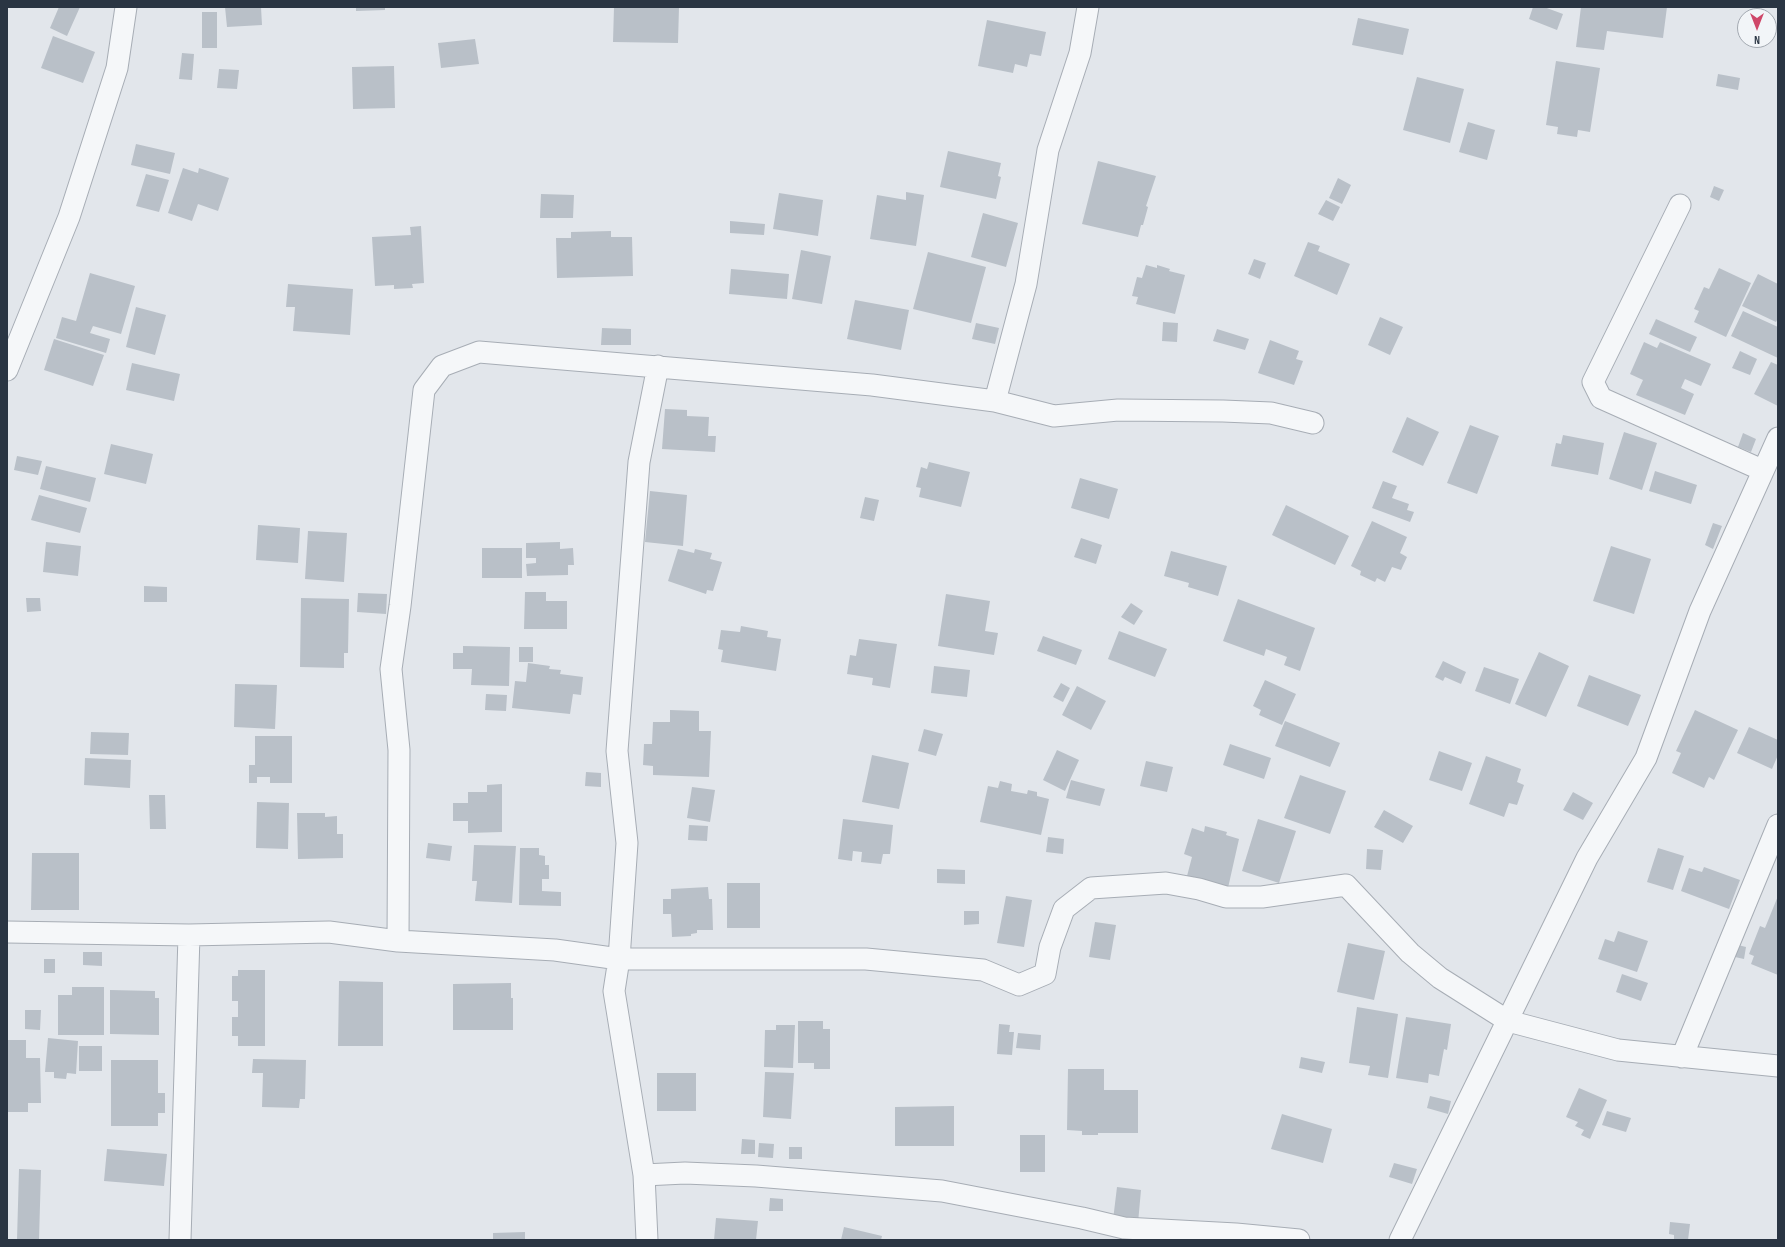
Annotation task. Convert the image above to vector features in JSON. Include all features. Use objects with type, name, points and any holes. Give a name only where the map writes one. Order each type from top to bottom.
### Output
[{"type":"street","points":[[7,370],[69,217],[117,68],[126,7]]},
{"type":"street","points":[[995,401],[1026,284],[1048,150],[1080,53],[1088,7]]},
{"type":"street","points":[[1680,205],[1593,382],[1601,398],[1762,470]]},
{"type":"street","points":[[398,941],[399,750],[391,669],[400,606],[424,390],[442,366],[479,352],[872,385],[995,401],[1054,416],[1118,410],[1223,411],[1272,413],[1313,423]]},
{"type":"street","points":[[647,1240],[644,1175],[614,991],[619,959],[627,843],[617,750],[639,462],[658,366]]},
{"type":"street","points":[[1400,1240],[1587,858],[1646,758],[1700,611],[1762,470],[1778,438]]},
{"type":"street","points":[[1682,1057],[1778,825]]},
{"type":"street","points":[[7,932],[188,935],[329,932],[398,941],[556,950],[619,959],[866,959],[983,970],[1019,985],[1045,974],[1050,947],[1064,909],[1091,888],[1166,883],[1199,889],[1226,897],[1262,896],[1346,885],[1410,954],[1440,978],[1508,1021],[1618,1050],[1778,1066]]},
{"type":"street","points":[[180,1240],[188,935]]},
{"type":"street","points":[[644,1175],[684,1173],[756,1176],[942,1191],[1124,1228],[1236,1234],[1299,1240]]},
{"type":"building","points":[[59,7],[80,7],[67,36],[50,28]]},
{"type":"building","points":[[225,7],[261,7],[262,25],[227,27]]},
{"type":"building","points":[[356,7],[385,7],[385,10],[356,11]]},
{"type":"building","points":[[614,7],[679,7],[678,43],[613,42]]},
{"type":"building","points":[[1533,7],[1544,7],[1563,14],[1557,30],[1529,19]]},
{"type":"building","points":[[1581,7],[1667,7],[1663,38],[1607,31],[1604,50],[1576,47]]},
{"type":"building","points":[[202,12],[217,12],[217,48],[202,48]]},
{"type":"building","points":[[1358,18],[1409,29],[1403,55],[1352,45]]},
{"type":"building","points":[[987,20],[1046,32],[1041,56],[1030,54],[1027,67],[1015,64],[1013,73],[978,66]]},
{"type":"building","points":[[53,36],[95,52],[83,83],[41,68]]},
{"type":"building","points":[[475,39],[479,64],[441,68],[438,43]]},
{"type":"building","points":[[182,53],[194,54],[192,80],[179,79]]},
{"type":"building","points":[[1556,61],[1600,68],[1590,132],[1578,130],[1577,137],[1557,134],[1558,127],[1546,125]]},
{"type":"building","points":[[394,66],[395,108],[353,109],[352,67]]},
{"type":"building","points":[[219,69],[239,70],[237,89],[217,88]]},
{"type":"building","points":[[1718,74],[1740,78],[1738,90],[1716,86]]},
{"type":"building","points":[[1417,77],[1464,89],[1450,143],[1403,130]]},
{"type":"building","points":[[1468,122],[1495,130],[1487,160],[1459,152]]},
{"type":"building","points":[[136,144],[175,153],[170,174],[131,165]]},
{"type":"building","points":[[948,151],[1001,163],[998,176],[1001,177],[996,199],[940,187]]},
{"type":"building","points":[[1098,161],[1156,176],[1146,206],[1148,207],[1143,225],[1141,225],[1138,237],[1082,224]]},
{"type":"building","points":[[183,168],[198,173],[199,168],[229,178],[218,211],[198,204],[192,221],[168,213]]},
{"type":"building","points":[[146,174],[169,180],[159,212],[136,206]]},
{"type":"building","points":[[1338,178],[1351,185],[1342,204],[1329,198]]},
{"type":"building","points":[[1714,186],[1724,190],[1719,201],[1710,197]]},
{"type":"building","points":[[906,192],[924,195],[916,246],[870,239],[877,195],[906,200]]},
{"type":"building","points":[[779,193],[823,200],[818,236],[773,229]]},
{"type":"building","points":[[541,194],[574,195],[573,218],[540,218]]},
{"type":"building","points":[[1326,200],[1340,207],[1333,221],[1318,214]]},
{"type":"building","points":[[983,213],[1018,223],[1006,267],[971,257]]},
{"type":"building","points":[[730,221],[765,224],[764,235],[730,233]]},
{"type":"building","points":[[421,226],[424,283],[412,284],[413,288],[394,289],[394,285],[375,286],[372,237],[411,235],[410,227]]},
{"type":"building","points":[[611,231],[611,237],[632,237],[633,276],[557,278],[556,238],[571,238],[571,232]]},
{"type":"building","points":[[1308,242],[1320,246],[1318,251],[1350,264],[1337,295],[1294,276]]},
{"type":"building","points":[[801,250],[831,256],[822,304],[792,299]]},
{"type":"building","points":[[928,252],[986,267],[971,323],[913,309]]},
{"type":"building","points":[[1254,259],[1266,263],[1260,279],[1248,274]]},
{"type":"building","points":[[1146,265],[1157,268],[1157,265],[1170,269],[1169,271],[1185,275],[1175,314],[1136,304],[1138,297],[1132,296],[1137,277],[1142,278]]},
{"type":"building","points":[[1719,268],[1751,283],[1726,337],[1694,322],[1699,311],[1694,309],[1704,287],[1709,289]]},
{"type":"building","points":[[731,269],[789,274],[787,299],[729,294]]},
{"type":"building","points":[[90,273],[135,286],[121,334],[93,326],[90,333],[110,339],[106,353],[56,338],[62,317],[76,321]]},
{"type":"building","points":[[1758,274],[1778,284],[1778,318],[1776,322],[1742,306]]},
{"type":"building","points":[[288,284],[353,289],[350,335],[293,331],[295,307],[286,307]]},
{"type":"building","points":[[855,300],[909,310],[901,350],[847,339]]},
{"type":"building","points":[[136,307],[166,315],[155,355],[126,347]]},
{"type":"building","points":[[1743,311],[1778,327],[1778,358],[1731,336]]},
{"type":"building","points":[[1380,317],[1403,327],[1390,355],[1368,345]]},
{"type":"building","points":[[1656,319],[1697,337],[1690,352],[1649,334]]},
{"type":"building","points":[[1163,322],[1178,323],[1177,342],[1162,341]]},
{"type":"building","points":[[976,323],[999,328],[995,344],[972,339]]},
{"type":"building","points":[[602,328],[631,329],[631,345],[601,345]]},
{"type":"building","points":[[1217,329],[1249,339],[1245,350],[1213,341]]},
{"type":"building","points":[[54,339],[104,355],[93,386],[44,370]]},
{"type":"building","points":[[1270,340],[1299,351],[1296,359],[1303,361],[1294,385],[1258,373]]},
{"type":"building","points":[[1644,342],[1657,348],[1660,342],[1711,364],[1701,386],[1685,379],[1681,388],[1694,394],[1685,415],[1636,395],[1643,380],[1630,374]]},
{"type":"building","points":[[1740,351],[1757,359],[1750,375],[1732,368]]},
{"type":"building","points":[[1771,362],[1778,365],[1778,406],[1754,394]]},
{"type":"building","points":[[132,363],[180,374],[174,401],[126,390]]},
{"type":"building","points":[[665,409],[687,410],[687,416],[709,417],[708,436],[716,436],[715,452],[662,449]]},
{"type":"building","points":[[1407,417],[1439,432],[1423,466],[1392,452]]},
{"type":"building","points":[[1470,425],[1499,436],[1477,494],[1447,483]]},
{"type":"building","points":[[1624,432],[1657,443],[1642,490],[1609,479]]},
{"type":"building","points":[[1743,433],[1756,439],[1751,452],[1738,447]]},
{"type":"building","points":[[1563,435],[1604,443],[1598,475],[1551,466],[1556,443],[1561,444]]},
{"type":"building","points":[[111,444],[153,454],[146,484],[104,474]]},
{"type":"building","points":[[17,456],[42,461],[38,475],[14,470]]},
{"type":"building","points":[[929,462],[970,472],[961,507],[919,497],[921,488],[916,487],[921,467],[927,469]]},
{"type":"building","points":[[46,466],[96,478],[90,502],[40,489]]},
{"type":"building","points":[[1655,471],[1697,485],[1691,504],[1649,491]]},
{"type":"building","points":[[1080,478],[1118,489],[1109,519],[1071,508]]},
{"type":"building","points":[[1383,481],[1397,486],[1392,498],[1409,504],[1407,510],[1414,512],[1410,522],[1372,508]]},
{"type":"building","points":[[650,491],[687,495],[683,546],[645,542]]},
{"type":"building","points":[[39,495],[87,508],[80,533],[31,520]]},
{"type":"building","points":[[865,497],[879,500],[874,521],[860,518]]},
{"type":"building","points":[[1286,505],[1349,536],[1335,565],[1272,535]]},
{"type":"building","points":[[1372,521],[1407,537],[1400,553],[1407,557],[1401,570],[1392,567],[1385,582],[1377,578],[1375,582],[1360,575],[1361,571],[1351,566]]},
{"type":"building","points":[[1713,523],[1722,526],[1713,549],[1705,545]]},
{"type":"building","points":[[258,525],[300,528],[298,563],[256,560]]},
{"type":"building","points":[[308,531],[347,533],[344,582],[305,579]]},
{"type":"building","points":[[1081,538],[1102,545],[1096,564],[1074,557]]},
{"type":"building","points":[[46,542],[81,546],[78,576],[43,572]]},
{"type":"building","points":[[560,542],[560,549],[573,548],[574,565],[568,565],[568,575],[527,576],[526,564],[536,563],[536,558],[526,558],[526,543]]},
{"type":"building","points":[[1611,546],[1651,559],[1634,614],[1593,601]]},
{"type":"building","points":[[482,548],[522,548],[522,578],[482,578]]},
{"type":"building","points":[[678,549],[694,553],[695,549],[712,553],[710,559],[722,562],[713,591],[707,590],[706,594],[668,581]]},
{"type":"building","points":[[1171,551],[1227,566],[1218,596],[1188,587],[1189,583],[1164,576]]},
{"type":"building","points":[[144,586],[167,587],[167,602],[144,602]]},
{"type":"building","points":[[525,592],[546,592],[546,601],[567,601],[567,629],[524,629]]},
{"type":"building","points":[[358,593],[387,594],[386,614],[357,612]]},
{"type":"building","points":[[946,594],[990,601],[985,631],[998,633],[994,655],[938,646]]},
{"type":"building","points":[[26,598],[40,598],[41,611],[27,612]]},
{"type":"building","points":[[301,598],[349,599],[348,653],[344,653],[344,668],[300,667]]},
{"type":"building","points":[[1238,599],[1315,628],[1300,671],[1284,665],[1287,657],[1266,649],[1264,656],[1223,641]]},
{"type":"building","points":[[1131,603],[1143,611],[1134,625],[1121,617]]},
{"type":"building","points":[[741,626],[768,631],[767,637],[781,639],[776,671],[721,662],[723,650],[718,649],[721,630],[740,632]]},
{"type":"building","points":[[1119,631],[1167,649],[1155,677],[1108,659]]},
{"type":"building","points":[[1043,636],[1082,650],[1076,665],[1037,651]]},
{"type":"building","points":[[859,639],[897,644],[890,688],[872,685],[873,678],[847,674],[850,655],[856,656]]},
{"type":"building","points":[[463,646],[510,647],[509,686],[471,685],[472,669],[453,669],[453,653],[463,653]]},
{"type":"building","points":[[519,647],[533,647],[533,662],[519,662]]},
{"type":"building","points":[[1539,652],[1569,666],[1546,717],[1515,704]]},
{"type":"building","points":[[1443,661],[1466,672],[1461,684],[1445,677],[1443,681],[1435,677]]},
{"type":"building","points":[[528,663],[550,666],[549,669],[561,670],[560,674],[583,677],[581,695],[573,694],[570,714],[512,708],[515,681],[526,682]]},
{"type":"building","points":[[934,666],[970,670],[967,697],[931,693]]},
{"type":"building","points":[[1484,667],[1519,679],[1510,704],[1475,691]]},
{"type":"building","points":[[1589,675],[1641,695],[1628,726],[1577,706]]},
{"type":"building","points":[[1265,680],[1296,694],[1282,725],[1259,715],[1261,710],[1253,706]]},
{"type":"building","points":[[1061,683],[1070,688],[1063,702],[1053,697]]},
{"type":"building","points":[[235,684],[277,685],[275,729],[234,727]]},
{"type":"building","points":[[1077,686],[1106,701],[1091,730],[1062,715]]},
{"type":"building","points":[[486,694],[507,695],[506,711],[485,710]]},
{"type":"building","points":[[670,710],[699,711],[699,731],[711,731],[709,777],[653,775],[653,766],[643,765],[644,744],[652,744],[653,722],[670,722]]},
{"type":"building","points":[[1695,710],[1738,730],[1714,780],[1709,777],[1704,788],[1672,773],[1681,753],[1676,751]]},
{"type":"building","points":[[1285,721],[1340,743],[1330,767],[1275,746]]},
{"type":"building","points":[[1749,727],[1778,740],[1778,755],[1772,769],[1737,753]]},
{"type":"building","points":[[924,729],[943,734],[936,756],[918,751]]},
{"type":"building","points":[[91,732],[129,733],[128,755],[90,754]]},
{"type":"building","points":[[255,736],[292,736],[292,783],[270,783],[270,777],[257,777],[257,783],[249,783],[249,765],[255,765]]},
{"type":"building","points":[[1230,744],[1271,758],[1264,779],[1223,765]]},
{"type":"building","points":[[1057,750],[1079,760],[1065,791],[1043,780]]},
{"type":"building","points":[[1439,751],[1472,763],[1462,791],[1429,780]]},
{"type":"building","points":[[872,755],[909,763],[899,809],[862,802]]},
{"type":"building","points":[[1486,756],[1521,769],[1517,782],[1524,785],[1517,805],[1509,803],[1504,817],[1469,804]]},
{"type":"building","points":[[85,758],[131,760],[130,788],[84,785]]},
{"type":"building","points":[[1146,761],[1173,767],[1167,792],[1140,786]]},
{"type":"building","points":[[586,772],[601,773],[601,787],[585,786]]},
{"type":"building","points":[[1300,775],[1346,791],[1330,834],[1284,818]]},
{"type":"building","points":[[1071,780],[1105,789],[1100,806],[1066,798]]},
{"type":"building","points":[[1000,781],[1012,784],[1011,791],[1027,794],[1028,790],[1037,792],[1037,796],[1049,799],[1041,835],[980,822],[988,786],[998,788]]},
{"type":"building","points":[[502,784],[502,832],[468,833],[468,821],[453,821],[453,803],[468,803],[468,792],[487,792],[487,785]]},
{"type":"building","points":[[692,787],[715,790],[710,822],[687,818]]},
{"type":"building","points":[[1573,792],[1593,803],[1583,820],[1563,810]]},
{"type":"building","points":[[149,795],[165,795],[166,829],[150,829]]},
{"type":"building","points":[[257,802],[289,803],[288,849],[256,848]]},
{"type":"building","points":[[1384,810],[1413,826],[1403,843],[1374,827]]},
{"type":"building","points":[[297,813],[325,813],[325,817],[337,816],[337,834],[343,834],[343,858],[298,859]]},
{"type":"building","points":[[843,819],[893,825],[890,854],[883,854],[881,864],[861,862],[862,852],[853,851],[852,861],[838,859]]},
{"type":"building","points":[[1258,819],[1296,831],[1279,883],[1242,871]]},
{"type":"building","points":[[689,825],[708,826],[707,841],[688,840]]},
{"type":"building","points":[[1205,826],[1227,832],[1226,835],[1239,839],[1228,888],[1187,876],[1192,857],[1184,854],[1192,828],[1204,832]]},
{"type":"building","points":[[1048,837],[1064,839],[1063,854],[1046,852]]},
{"type":"building","points":[[428,843],[452,846],[450,861],[426,858]]},
{"type":"building","points":[[474,845],[516,846],[512,903],[475,901],[477,881],[472,881]]},
{"type":"building","points":[[520,848],[539,848],[539,855],[545,856],[545,865],[549,865],[549,879],[542,879],[542,891],[561,892],[561,906],[519,905]]},
{"type":"building","points":[[1658,848],[1684,856],[1673,890],[1647,882]]},
{"type":"building","points":[[1367,849],[1383,850],[1381,870],[1366,869]]},
{"type":"building","points":[[32,853],[79,853],[79,910],[31,910]]},
{"type":"building","points":[[1704,867],[1740,880],[1729,909],[1681,891],[1689,868],[1702,872]]},
{"type":"building","points":[[937,869],[965,870],[965,884],[937,883]]},
{"type":"building","points":[[727,883],[760,883],[760,928],[727,928]]},
{"type":"building","points":[[708,887],[709,899],[712,899],[713,930],[697,930],[697,933],[691,934],[691,936],[672,937],[671,914],[663,914],[663,899],[671,899],[671,889]]},
{"type":"building","points":[[1006,896],[1032,900],[1024,947],[997,943]]},
{"type":"building","points":[[1778,896],[1778,975],[1751,964],[1754,956],[1749,954],[1760,926],[1765,928]]},
{"type":"building","points":[[964,911],[979,911],[979,924],[964,925]]},
{"type":"building","points":[[1095,922],[1116,925],[1110,960],[1089,957]]},
{"type":"building","points":[[1618,931],[1648,941],[1637,972],[1598,959],[1605,939],[1614,942]]},
{"type":"building","points":[[1348,943],[1385,951],[1374,1000],[1337,992]]},
{"type":"building","points":[[1738,945],[1746,947],[1744,959],[1735,957]]},
{"type":"building","points":[[83,952],[102,952],[102,966],[83,965]]},
{"type":"building","points":[[44,959],[55,959],[55,973],[44,973]]},
{"type":"building","points":[[238,970],[265,970],[265,1046],[238,1046],[238,1036],[232,1036],[232,1017],[238,1017],[238,1001],[232,1001],[232,976],[238,976]]},
{"type":"building","points":[[1622,974],[1648,983],[1641,1001],[1616,992]]},
{"type":"building","points":[[339,981],[383,982],[383,1046],[338,1046]]},
{"type":"building","points":[[511,983],[511,998],[513,998],[513,1030],[453,1030],[453,984]]},
{"type":"building","points":[[72,987],[104,987],[104,1035],[58,1035],[58,995],[72,995]]},
{"type":"building","points":[[110,990],[155,991],[155,998],[159,998],[159,1035],[110,1034]]},
{"type":"building","points":[[1357,1007],[1398,1014],[1388,1078],[1368,1075],[1370,1066],[1349,1063]]},
{"type":"building","points":[[25,1010],[41,1010],[40,1030],[25,1029]]},
{"type":"building","points":[[1406,1017],[1451,1024],[1447,1050],[1444,1049],[1439,1076],[1429,1074],[1428,1083],[1396,1078]]},
{"type":"building","points":[[798,1021],[823,1021],[823,1029],[830,1029],[830,1069],[814,1069],[814,1063],[798,1063]]},
{"type":"building","points":[[999,1024],[1010,1025],[1009,1032],[1014,1032],[1012,1055],[997,1054]]},
{"type":"building","points":[[776,1025],[795,1025],[793,1068],[764,1067],[765,1030],[776,1030]]},
{"type":"building","points":[[1018,1033],[1041,1035],[1040,1050],[1016,1048]]},
{"type":"building","points":[[48,1038],[78,1041],[76,1074],[67,1073],[66,1079],[54,1078],[54,1072],[45,1072]]},
{"type":"building","points":[[7,1040],[26,1040],[26,1058],[40,1058],[41,1103],[28,1103],[28,1112],[7,1112]]},
{"type":"building","points":[[79,1046],[102,1046],[102,1071],[79,1071]]},
{"type":"building","points":[[1301,1057],[1325,1062],[1322,1073],[1299,1068]]},
{"type":"building","points":[[253,1059],[306,1060],[305,1099],[300,1099],[299,1108],[262,1107],[263,1073],[252,1073]]},
{"type":"building","points":[[111,1060],[158,1060],[158,1093],[165,1093],[165,1113],[158,1113],[158,1126],[111,1126]]},
{"type":"building","points":[[1068,1069],[1104,1069],[1104,1090],[1138,1090],[1138,1133],[1098,1133],[1098,1135],[1082,1135],[1082,1131],[1067,1130]]},
{"type":"building","points":[[765,1072],[794,1073],[791,1119],[763,1117]]},
{"type":"building","points":[[657,1073],[696,1073],[696,1111],[657,1111]]},
{"type":"building","points":[[1579,1088],[1607,1100],[1590,1139],[1581,1135],[1584,1130],[1575,1126],[1578,1122],[1566,1117]]},
{"type":"building","points":[[1430,1096],[1451,1101],[1448,1114],[1427,1108]]},
{"type":"building","points":[[954,1106],[954,1146],[895,1146],[895,1107]]},
{"type":"building","points":[[1607,1111],[1631,1118],[1626,1132],[1602,1125]]},
{"type":"building","points":[[1282,1114],[1332,1129],[1323,1163],[1271,1149]]},
{"type":"building","points":[[1020,1135],[1045,1135],[1045,1172],[1020,1172]]},
{"type":"building","points":[[742,1139],[755,1140],[755,1154],[741,1154]]},
{"type":"building","points":[[759,1143],[774,1144],[773,1158],[758,1157]]},
{"type":"building","points":[[789,1147],[802,1147],[802,1159],[789,1159]]},
{"type":"building","points":[[107,1149],[167,1154],[164,1186],[104,1181]]},
{"type":"building","points":[[1394,1163],[1417,1169],[1412,1184],[1389,1177]]},
{"type":"building","points":[[19,1169],[41,1170],[39,1240],[17,1240]]},
{"type":"building","points":[[1117,1187],[1141,1190],[1138,1223],[1113,1220]]},
{"type":"building","points":[[770,1198],[783,1199],[783,1211],[769,1211]]},
{"type":"building","points":[[716,1218],[758,1221],[756,1240],[714,1240]]},
{"type":"building","points":[[1670,1222],[1690,1224],[1688,1240],[1674,1240],[1674,1235],[1669,1234]]},
{"type":"building","points":[[844,1227],[882,1236],[881,1240],[841,1240]]},
{"type":"building","points":[[525,1232],[525,1240],[493,1240],[493,1233]]}]
